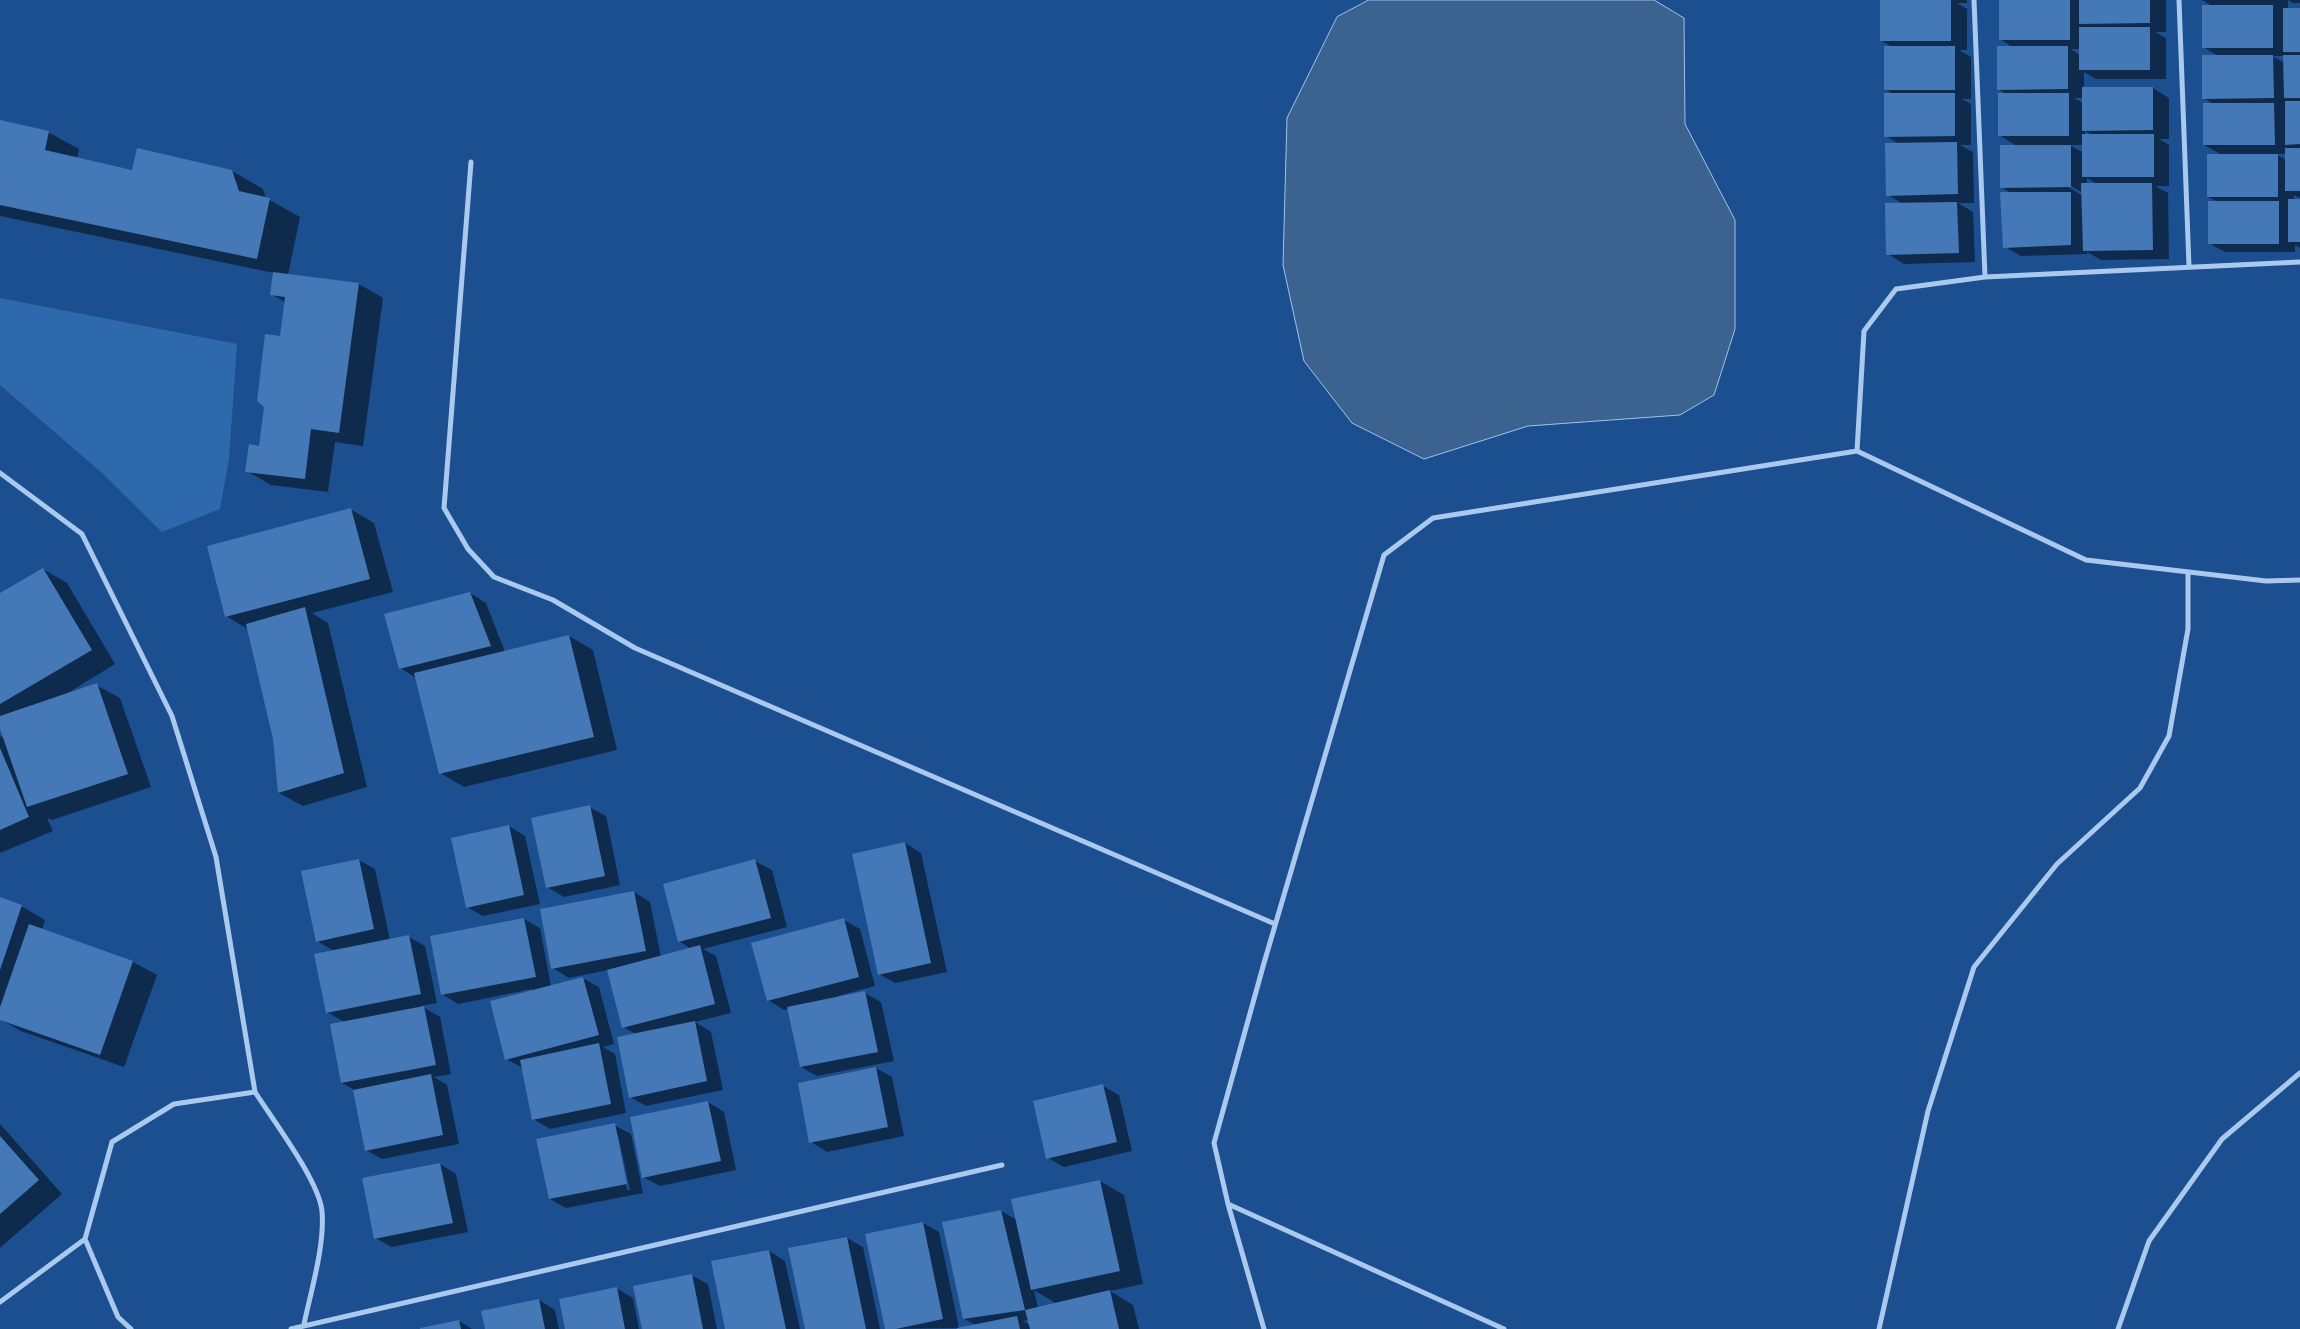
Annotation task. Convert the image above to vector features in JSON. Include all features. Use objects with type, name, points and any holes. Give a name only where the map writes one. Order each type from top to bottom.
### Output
[{"type":"street","points":[[1974,0],[1985,277]]},
{"type":"street","points":[[2180,0],[2189,266]]},
{"type":"street","points":[[471,162],[444,508],[468,549],[494,577],[553,600],[635,648],[1275,924]]},
{"type":"street","points":[[1857,452],[1864,331],[1896,289],[1985,277],[2300,262]]},
{"type":"street","points":[[1264,1329],[1228,1204],[1214,1143],[1275,924],[1384,555],[1434,518],[1857,452],[2086,560],[2266,581],[2300,580]]},
{"type":"street","points":[[0,473],[82,534],[172,716],[216,857],[255,1092],[308,1176],[322,1210],[319,1254],[304,1324]]},
{"type":"street","points":[[1879,1329],[1928,1111],[1974,967],[2057,864],[2140,788],[2169,736],[2188,629],[2188,572]]},
{"type":"street","points":[[2118,1329],[2149,1241],[2154,1233],[2222,1139],[2300,1073]]},
{"type":"street","points":[[1,1300],[85,1239],[112,1142],[174,1104],[255,1092]]},
{"type":"street","points":[[291,1329],[304,1324],[1002,1165]]},
{"type":"street","points":[[1228,1204],[1504,1329]]},
{"type":"street","points":[[85,1239],[118,1317],[131,1329]]},
{"type":"shaded area","points":[[1369,0],[1654,0],[1684,18],[1685,124],[1735,220],[1735,329],[1714,395],[1680,415],[1528,426],[1424,459],[1352,423],[1304,361],[1283,265],[1287,118],[1337,17]]},
{"type":"shaded area","points":[[0,298],[237,344],[229,459],[220,509],[162,532],[102,473],[0,385]]},
{"type":"building","points":[[1880,0],[1951,0],[1951,41],[1880,41]]},
{"type":"building","points":[[1999,0],[2070,0],[2070,40],[1999,40]]},
{"type":"building","points":[[2079,0],[2150,0],[2150,23],[2079,24]]},
{"type":"building","points":[[2202,5],[2273,5],[2273,48],[2202,48]]},
{"type":"building","points":[[2283,8],[2300,8],[2300,52],[2283,52]]},
{"type":"building","points":[[2079,27],[2150,27],[2150,70],[2079,70]]},
{"type":"building","points":[[1884,46],[1955,46],[1955,90],[1884,90]]},
{"type":"building","points":[[1997,46],[2068,46],[2068,89],[1997,90]]},
{"type":"building","points":[[2202,55],[2273,55],[2274,98],[2202,99]]},
{"type":"building","points":[[2283,55],[2300,55],[2300,98],[2284,98]]},
{"type":"building","points":[[2082,87],[2153,87],[2153,130],[2082,131]]},
{"type":"building","points":[[1884,93],[1955,93],[1955,136],[1884,137]]},
{"type":"building","points":[[1998,93],[2069,93],[2069,136],[1998,136]]},
{"type":"building","points":[[2285,101],[2300,101],[2300,144],[2285,145]]},
{"type":"building","points":[[2203,103],[2274,103],[2275,145],[2203,145]]},
{"type":"building","points":[[0,120],[49,131],[45,150],[132,170],[137,148],[232,170],[239,191],[270,198],[257,259],[0,205]]},
{"type":"building","points":[[2082,134],[2154,134],[2154,177],[2082,177]]},
{"type":"building","points":[[1957,142],[1958,194],[1886,196],[1885,143]]},
{"type":"building","points":[[2000,145],[2071,145],[2071,187],[2000,188]]},
{"type":"building","points":[[2285,148],[2300,148],[2300,191],[2285,191]]},
{"type":"building","points":[[2207,154],[2278,154],[2278,197],[2207,197]]},
{"type":"building","points":[[2081,183],[2152,183],[2153,250],[2083,251]]},
{"type":"building","points":[[2000,192],[2071,192],[2071,245],[2003,248]]},
{"type":"building","points":[[2288,199],[2300,199],[2300,242],[2288,242]]},
{"type":"building","points":[[2208,201],[2279,201],[2279,244],[2208,244]]},
{"type":"building","points":[[1957,202],[1959,253],[1886,255],[1885,203]]},
{"type":"building","points":[[273,272],[359,283],[339,433],[311,429],[305,479],[245,472],[249,444],[259,446],[264,407],[257,401],[265,334],[280,336],[285,297],[270,295]]},
{"type":"building","points":[[351,508],[370,579],[225,617],[207,546]]},
{"type":"building","points":[[43,568],[92,650],[0,704],[0,593]]},
{"type":"building","points":[[470,592],[491,646],[399,669],[384,614]]},
{"type":"building","points":[[305,607],[344,773],[278,793],[273,739],[246,624]]},
{"type":"building","points":[[569,635],[594,737],[439,774],[414,673]]},
{"type":"building","points":[[97,683],[128,774],[27,807],[0,729],[0,716]]},
{"type":"building","points":[[0,748],[29,817],[0,830]]},
{"type":"building","points":[[590,805],[605,876],[546,888],[531,818]]},
{"type":"building","points":[[509,825],[524,895],[466,908],[451,838]]},
{"type":"building","points":[[905,842],[931,963],[878,975],[852,854]]},
{"type":"building","points":[[359,859],[374,929],[316,942],[301,871]]},
{"type":"building","points":[[755,859],[771,918],[678,942],[663,884]]},
{"type":"building","points":[[634,891],[646,951],[551,969],[540,909]]},
{"type":"building","points":[[0,897],[22,905],[0,970]]},
{"type":"building","points":[[524,918],[536,977],[441,995],[430,936]]},
{"type":"building","points":[[844,918],[859,977],[767,1001],[751,943]]},
{"type":"building","points":[[29,924],[133,961],[100,1055],[0,1020],[0,1007]]},
{"type":"building","points":[[409,935],[421,994],[326,1013],[314,954]]},
{"type":"building","points":[[700,945],[715,1004],[622,1028],[607,970]]},
{"type":"building","points":[[583,977],[599,1035],[505,1060],[490,1001]]},
{"type":"building","points":[[865,991],[878,1052],[800,1067],[787,1007]]},
{"type":"building","points":[[424,1006],[436,1065],[341,1083],[330,1024]]},
{"type":"building","points":[[695,1021],[707,1081],[629,1098],[617,1037]]},
{"type":"building","points":[[599,1043],[611,1104],[532,1120],[520,1060]]},
{"type":"building","points":[[876,1067],[888,1127],[809,1143],[798,1083]]},
{"type":"building","points":[[431,1074],[443,1135],[365,1151],[353,1090]]},
{"type":"building","points":[[1103,1084],[1117,1142],[1046,1159],[1033,1101]]},
{"type":"building","points":[[708,1101],[721,1161],[642,1178],[630,1117]]},
{"type":"building","points":[[615,1123],[627,1184],[549,1199],[536,1139]]},
{"type":"building","points":[[0,1136],[39,1180],[0,1214]]},
{"type":"building","points":[[440,1163],[453,1223],[374,1239],[362,1178]]},
{"type":"building","points":[[1100,1180],[1120,1271],[1031,1290],[1011,1199]]},
{"type":"building","points":[[1001,1210],[1025,1310],[963,1319],[942,1222]]},
{"type":"building","points":[[923,1222],[943,1319],[896,1329],[885,1329],[865,1234]]},
{"type":"building","points":[[847,1237],[866,1329],[805,1329],[788,1248]]},
{"type":"building","points":[[769,1250],[786,1329],[725,1329],[711,1261]]},
{"type":"building","points":[[692,1274],[703,1329],[642,1329],[633,1286]]},
{"type":"building","points":[[617,1287],[625,1329],[565,1329],[559,1299]]},
{"type":"building","points":[[1110,1290],[1119,1329],[1030,1329],[1025,1310]]},
{"type":"building","points":[[539,1299],[545,1329],[485,1329],[481,1311]]},
{"type":"building","points":[[1017,1316],[1020,1329],[957,1329],[957,1328]]},
{"type":"building","points":[[459,1320],[461,1329],[420,1329],[420,1328]]}]
